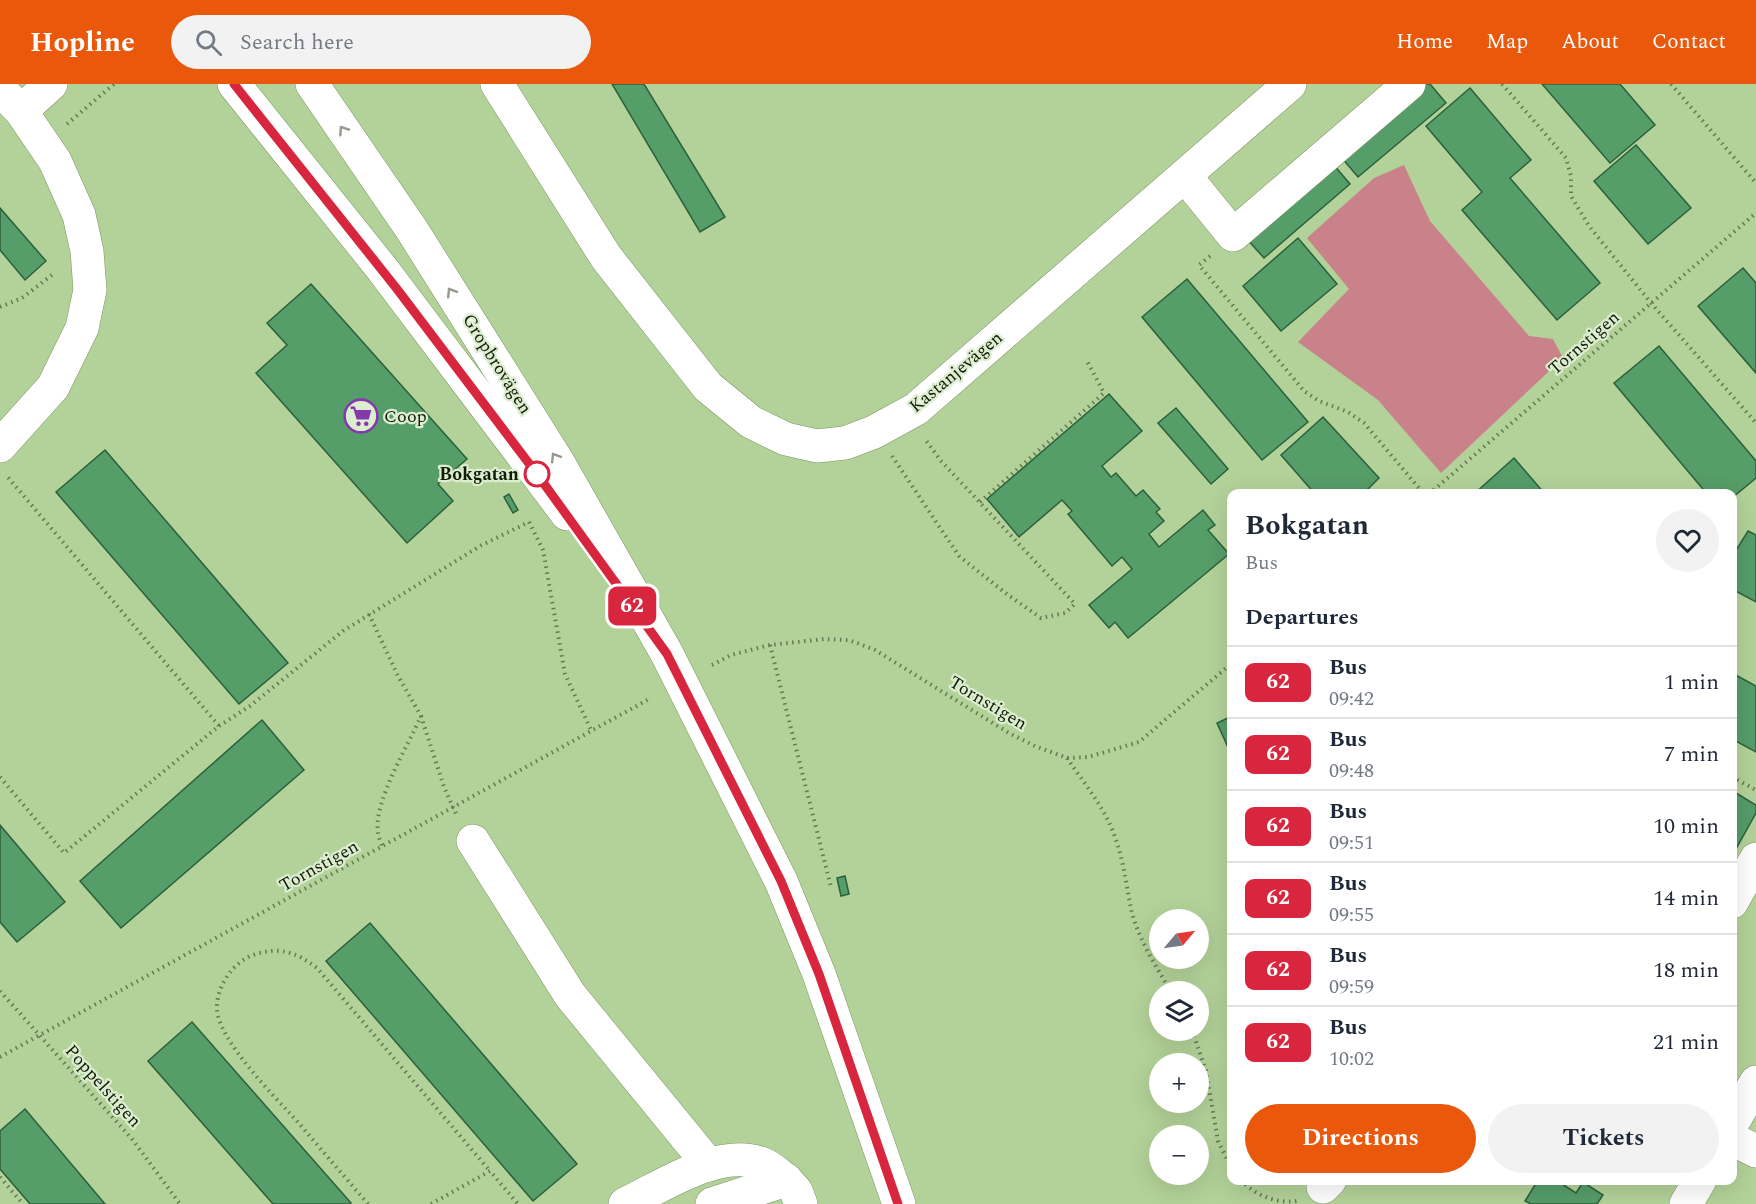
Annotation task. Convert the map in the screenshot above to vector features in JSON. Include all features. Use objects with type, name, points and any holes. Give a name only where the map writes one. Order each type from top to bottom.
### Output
[{"type":"street","points":[[0,446],[53,387],[82,328],[90,290],[87,251],[79,215],[56,161],[10,100],[51,84]]},
{"type":"street","name":"Gropbrovägen","points":[[234,84],[397,289],[537,474],[667,654]]},
{"type":"street","name":"Gropbrovägen","points":[[312,84],[412,230],[558,462],[667,654],[781,881],[819,974],[898,1201]]},
{"type":"street","name":"Kastanjevägen","points":[[497,84],[606,258],[708,387],[750,422],[786,439],[817,446],[844,443],[874,432],[916,409],[1290,84]]},
{"type":"street","points":[[1185,176],[1233,235],[1409,84]]},
{"type":"street","points":[[473,841],[570,995],[709,1165]]},
{"type":"street","points":[[1737,893],[1756,859]]},
{"type":"street","points":[[1737,1115],[1756,1082]]},
{"type":"street","points":[[1737,1142],[1756,1151]]},
{"type":"street","points":[[625,1204],[681,1176],[709,1165],[745,1160],[765,1164],[794,1192]]},
{"type":"street","points":[[1686,1204],[1697,1185]]},
{"type":"street","points":[[712,1204],[794,1192]]},
{"type":"path","points":[[44,144],[114,84]]},
{"type":"path","points":[[1502,84],[1566,158],[1571,176],[1571,196],[1589,226],[1651,303],[1756,423]]},
{"type":"path","points":[[1671,84],[1756,183]]},
{"type":"path","name":"Tornstigen","points":[[1435,489],[1756,213]]},
{"type":"path","points":[[1233,235],[1199,265],[1304,390],[1319,401],[1348,411],[1364,423],[1420,489]]},
{"type":"path","points":[[0,306],[22,298],[52,275]]},
{"type":"path","points":[[980,502],[1104,393],[1087,362]]},
{"type":"path","points":[[874,432],[910,481],[959,556],[1041,618],[1065,613],[1075,604],[941,461],[905,415]]},
{"type":"path","points":[[0,468],[219,726]]},
{"type":"path","points":[[525,515],[543,550],[565,674],[591,730]]},
{"type":"path","points":[[0,777],[64,853],[219,726],[250,706],[343,631],[480,546],[529,522]]},
{"type":"path","points":[[369,614],[398,676],[421,716],[444,787],[462,828],[473,841]]},
{"type":"path","name":"Tornstigen","points":[[712,665],[731,655],[770,645],[824,639],[849,640],[875,650],[1009,733],[1067,758],[1088,757],[1139,742],[1227,667]]},
{"type":"path","points":[[770,645],[831,887]]},
{"type":"path","name":"Tornstigen","points":[[0,1057],[651,698]]},
{"type":"path","points":[[382,846],[377,832],[380,809],[421,716]]},
{"type":"path","points":[[1067,758],[1115,835],[1134,919],[1150,956],[1165,981]]},
{"type":"path","points":[[1737,780],[1756,790]]},
{"type":"path","points":[[368,1204],[246,1063],[225,1034],[217,1009],[222,984],[235,967],[248,957],[266,951],[284,951],[303,957],[317,968],[518,1204]]},
{"type":"path","name":"Poppelstigen","points":[[0,991],[132,1139],[180,1204]]},
{"type":"path","points":[[1195,1041],[1206,1071],[1218,1141],[1227,1159]]},
{"type":"path","points":[[431,1204],[490,1171]]},
{"type":"path","points":[[0,1177],[23,1204]]},
{"type":"path","points":[[1246,1185],[1264,1197],[1283,1203],[1305,1199],[1326,1185]]},
{"type":"shaded area","points":[[1404,165],[1430,221],[1529,336],[1553,339],[1563,358],[1441,473],[1378,400],[1298,342],[1349,289],[1307,238],[1374,178]]},
{"type":"building","points":[[612,84],[644,84],[725,217],[700,232]]},
{"type":"building","points":[[1426,84],[1430,84],[1446,103],[1358,177],[1341,157]]},
{"type":"building","points":[[1542,84],[1620,84],[1655,125],[1610,163]]},
{"type":"building","points":[[1470,88],[1531,160],[1510,178],[1600,283],[1557,320],[1462,210],[1482,192],[1426,126]]},
{"type":"building","points":[[1636,145],[1691,208],[1648,244],[1594,181]]},
{"type":"building","points":[[1333,164],[1350,184],[1264,258],[1246,238]]},
{"type":"building","points":[[0,208],[46,261],[25,280],[0,250]]},
{"type":"building","points":[[1298,238],[1337,284],[1281,331],[1243,286]]},
{"type":"building","points":[[1743,268],[1756,283],[1756,373],[1698,306]]},
{"type":"building","points":[[1187,279],[1308,422],[1262,460],[1142,317]]},
{"type":"building","name":"Coop","points":[[311,284],[467,459],[438,484],[453,501],[407,543],[256,373],[287,345],[267,323]]},
{"type":"building","points":[[1659,346],[1756,461],[1756,478],[1737,494],[1737,489],[1703,489],[1614,383]]},
{"type":"building","points":[[1109,394],[1142,431],[1102,466],[1111,477],[1116,473],[1136,496],[1143,490],[1160,509],[1156,512],[1164,521],[1149,534],[1159,547],[1203,510],[1215,525],[1208,530],[1227,552],[1227,556],[1128,638],[1115,622],[1109,628],[1089,605],[1132,569],[1122,557],[1112,566],[1068,514],[1072,511],[1062,500],[1019,537],[987,499]]},
{"type":"building","points":[[1176,408],[1228,469],[1211,484],[1158,423]]},
{"type":"building","points":[[1323,417],[1379,478],[1368,489],[1311,489],[1281,455]]},
{"type":"building","points":[[105,450],[288,663],[239,704],[56,492]]},
{"type":"building","points":[[1514,458],[1541,489],[1480,489]]},
{"type":"building","points":[[509,494],[518,510],[513,513],[504,497]]},
{"type":"building","points":[[1748,531],[1756,535],[1756,602],[1737,592],[1737,549]]},
{"type":"building","points":[[1737,676],[1756,686],[1756,752],[1737,742]]},
{"type":"building","points":[[1227,718],[1227,745],[1217,723]]},
{"type":"building","points":[[262,720],[304,770],[121,928],[80,881]]},
{"type":"building","points":[[1737,794],[1756,805],[1756,813],[1737,847]]},
{"type":"building","points":[[0,825],[65,902],[17,942],[0,922]]},
{"type":"building","points":[[845,876],[849,894],[841,896],[837,878]]},
{"type":"building","points":[[370,923],[577,1164],[533,1201],[326,961]]},
{"type":"building","points":[[192,1022],[350,1204],[273,1204],[148,1061]]},
{"type":"building","points":[[25,1109],[105,1204],[30,1204],[0,1169],[0,1131]]},
{"type":"building","points":[[1535,1185],[1564,1185],[1576,1193],[1581,1185],[1588,1185],[1603,1195],[1597,1204],[1531,1204],[1525,1201]]},
{"type":"bus line","name":"62","points":[[234,84],[397,289],[537,474],[667,654],[781,881],[819,974],[898,1204]]},
{"type":"place","name":"Coop","points":[[361,416]]},
{"type":"place","name":"Bokgatan","points":[[537,474]]}]
